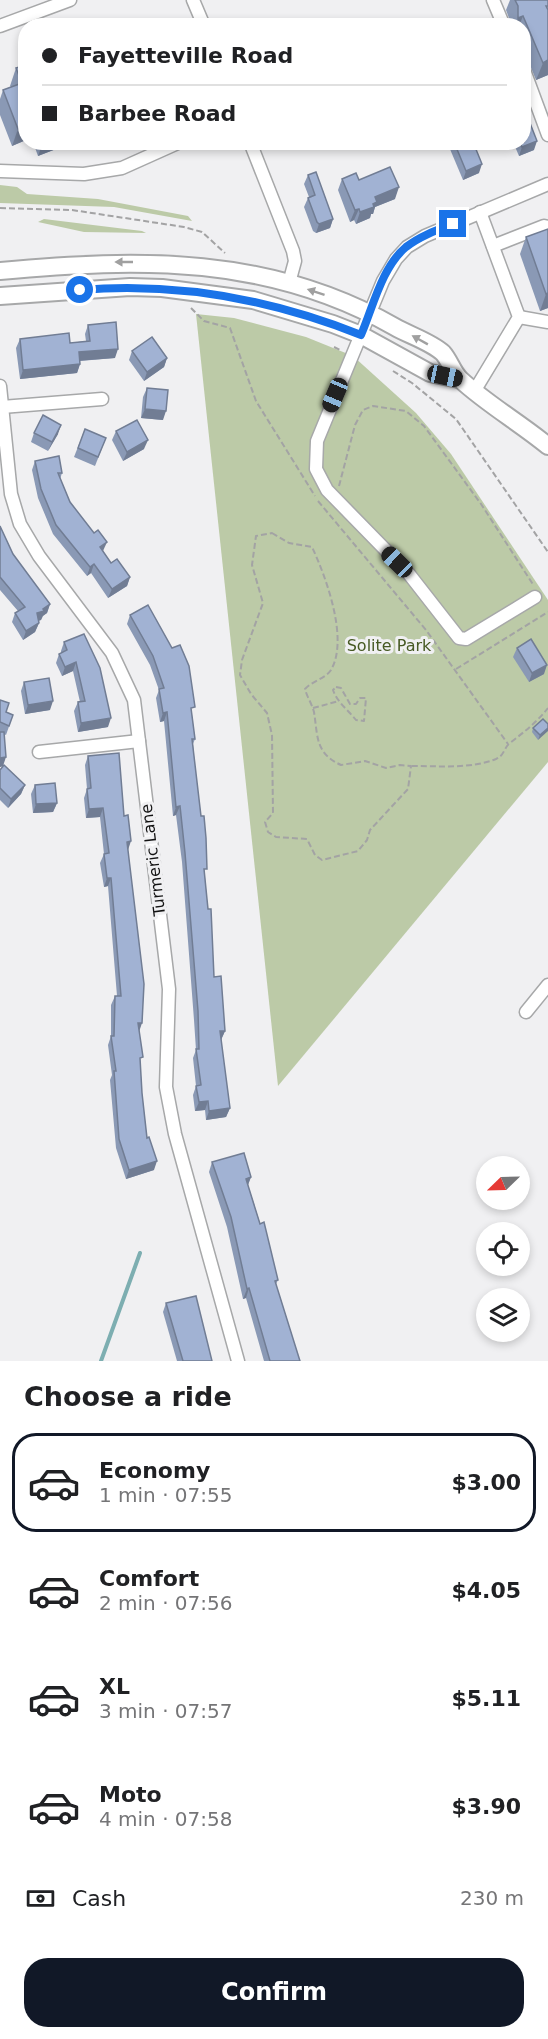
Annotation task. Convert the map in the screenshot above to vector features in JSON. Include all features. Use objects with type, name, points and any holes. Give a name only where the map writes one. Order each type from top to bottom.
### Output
[{"type":"main road","points":[[0,271],[98,262],[161,262],[235,271],[289,283],[370,312],[443,353],[459,379]]},
{"type":"main road","points":[[0,296],[100,288],[172,289],[253,300],[361,335],[430,373],[459,379],[548,446]]},
{"type":"street","points":[[22,18],[70,0]]},
{"type":"street","points":[[193,0],[201,18]]},
{"type":"street","points":[[493,0],[501,18]]},
{"type":"street","points":[[0,26],[18,19]]},
{"type":"street","points":[[531,89],[548,135]]},
{"type":"street","points":[[0,171],[84,174],[122,168],[162,150]]},
{"type":"street","points":[[253,150],[293,251],[295,261],[289,283]]},
{"type":"street","points":[[537,596],[466,639],[459,638],[409,574],[330,494],[317,474],[315,451],[323,425],[370,312],[392,265],[407,247],[425,236],[548,184]]},
{"type":"street","points":[[480,212],[519,317]]},
{"type":"street","points":[[493,246],[544,226],[548,227]]},
{"type":"street","points":[[519,317],[548,322]]},
{"type":"street","points":[[475,390],[519,317]]},
{"type":"street","name":"Turmeric Lane","points":[[0,386],[11,494],[20,524],[39,556],[98,631],[125,676],[134,700],[169,989],[166,1086],[175,1134],[238,1361]]},
{"type":"street","points":[[2,407],[102,399]]},
{"type":"street","points":[[39,752],[139,741]]},
{"type":"street","points":[[526,1012],[548,985]]},
{"type":"path","points":[[0,208],[72,210],[184,227],[202,232],[225,253]]},
{"type":"path","points":[[388,368],[412,383],[456,419],[548,552]]},
{"type":"path","points":[[330,494],[341,483],[352,435],[363,410],[376,406],[410,413],[442,447],[537,596]]},
{"type":"path","points":[[411,766],[408,789],[370,830],[367,840],[358,851],[322,860],[315,855],[307,839],[276,837],[268,832],[265,822],[273,813],[274,799],[272,735],[267,713],[251,694],[240,675],[242,660],[263,603],[252,565],[256,536],[272,533],[289,543],[312,547],[324,577],[334,609],[337,653],[327,675],[312,681],[305,689],[313,708],[318,741],[324,755],[332,761],[341,765],[365,761],[386,768],[411,766],[440,766],[496,759],[505,753],[508,744],[540,719],[548,708]]},
{"type":"path","points":[[456,669],[548,612]]},
{"type":"path","points":[[336,687],[341,688],[350,704],[356,704],[360,698],[366,698],[364,722],[356,720],[339,701],[333,690],[336,687]]},
{"type":"path","points":[[313,708],[339,701]]},
{"type":"green space","points":[[0,185],[17,187],[27,194],[98,199],[188,216],[192,221],[114,207],[0,203]]},
{"type":"green space","points":[[44,219],[146,233],[84,232],[38,222]]},
{"type":"green space","name":"Solite Park","points":[[196,314],[234,318],[306,337],[353,356],[416,413],[451,454],[548,600],[548,762],[278,1086]]},
{"type":"building","points":[[515,0],[548,0],[548,6],[546,6],[548,10],[548,60],[543,63],[531,35],[531,18],[523,16],[518,18],[518,6]]},
{"type":"building","points":[[18,84],[18,129],[3,90]]},
{"type":"building","points":[[531,126],[537,141],[531,143]]},
{"type":"building","points":[[457,150],[476,150],[482,164],[466,171]]},
{"type":"building","points":[[390,167],[399,187],[375,197],[377,202],[373,204],[374,207],[360,212],[359,209],[355,210],[342,179],[356,173],[359,180]]},
{"type":"building","points":[[316,172],[333,219],[319,224],[308,198],[315,195],[308,175]]},
{"type":"building","points":[[548,229],[548,293],[546,294],[526,237]]},
{"type":"building","points":[[116,322],[118,349],[79,352],[80,364],[23,370],[20,339],[69,333],[70,343],[90,341],[88,325]]},
{"type":"building","points":[[152,337],[167,358],[147,372],[132,351]]},
{"type":"building","points":[[147,388],[168,390],[166,411],[145,409]]},
{"type":"building","points":[[43,415],[61,425],[52,442],[34,433]]},
{"type":"building","points":[[137,420],[148,440],[127,452],[116,431]]},
{"type":"building","points":[[85,429],[106,438],[98,457],[78,448]]},
{"type":"building","points":[[59,456],[62,473],[58,473],[70,502],[94,533],[98,530],[107,542],[100,547],[111,563],[117,559],[130,577],[112,589],[94,564],[90,567],[56,525],[41,489],[35,461]]},
{"type":"building","points":[[0,526],[13,554],[50,604],[43,609],[44,611],[37,613],[39,623],[26,631],[15,613],[25,607],[0,577]]},
{"type":"building","points":[[148,605],[172,648],[180,645],[189,666],[195,707],[191,708],[195,739],[192,739],[201,816],[204,816],[207,869],[204,869],[208,909],[211,909],[214,977],[221,976],[225,1031],[220,1031],[230,1108],[209,1111],[208,1101],[199,1102],[196,1086],[201,1085],[196,1049],[199,1049],[198,1011],[180,806],[176,807],[167,712],[163,713],[159,689],[164,688],[153,656],[130,615]]},
{"type":"building","points":[[84,634],[100,668],[111,718],[81,723],[78,702],[85,701],[76,662],[65,667],[59,654],[67,650],[64,642]]},
{"type":"building","points":[[531,639],[547,665],[532,673],[517,648]]},
{"type":"building","points":[[49,678],[53,701],[28,705],[24,682]]},
{"type":"building","points":[[0,700],[9,703],[6,712],[13,715],[9,726],[0,722]]},
{"type":"building","points":[[543,719],[548,724],[548,728],[540,735],[533,728]]},
{"type":"building","points":[[0,732],[4,732],[6,757],[0,758]]},
{"type":"building","points":[[119,753],[124,816],[128,815],[131,841],[127,842],[144,984],[142,1023],[138,1023],[143,1057],[140,1058],[142,1093],[147,1138],[149,1137],[157,1161],[129,1170],[119,1139],[114,1071],[116,1071],[111,1036],[114,1036],[115,996],[121,996],[111,878],[107,878],[104,854],[109,853],[103,808],[89,809],[87,789],[91,788],[88,756]]},
{"type":"building","points":[[4,765],[25,785],[11,799],[0,788],[0,770]]},
{"type":"building","points":[[55,783],[57,803],[36,804],[35,785]]},
{"type":"building","points":[[244,1153],[251,1177],[246,1179],[260,1224],[264,1222],[278,1280],[275,1281],[300,1361],[270,1361],[249,1288],[247,1289],[231,1217],[212,1162]]},
{"type":"building","points":[[196,1296],[212,1361],[183,1361],[166,1303]]},
{"type":"waterway","points":[[101,1361],[140,1253]]},
{"type":"route","points":[[80,290],[162,288],[222,295],[253,300],[333,324],[361,335],[383,281],[401,252],[416,240],[453,224]]}]
